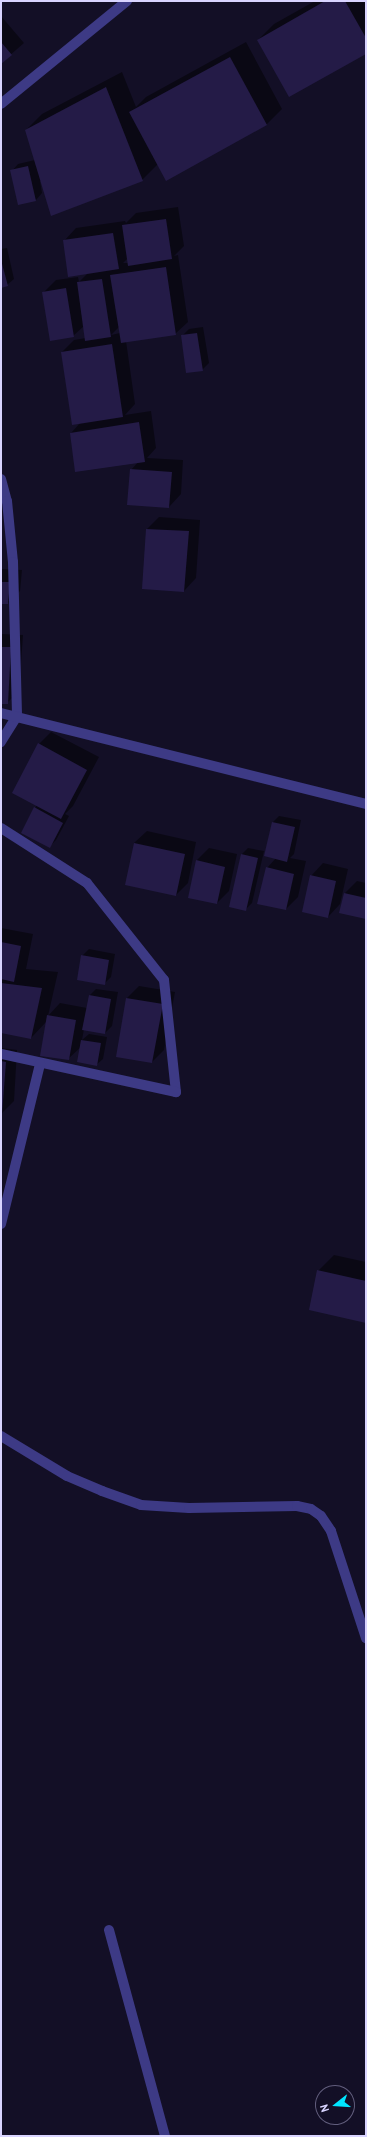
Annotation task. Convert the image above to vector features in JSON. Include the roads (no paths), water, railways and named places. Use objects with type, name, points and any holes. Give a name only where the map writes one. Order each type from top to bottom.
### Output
[{"type":"street","points":[[1,104],[127,1]]},
{"type":"street","points":[[1,479],[7,501],[13,562],[17,716],[1,742]]},
{"type":"street","points":[[1,713],[366,804]]},
{"type":"street","points":[[1,828],[87,882],[164,980],[176,1092],[40,1064],[1,1054]]},
{"type":"street","points":[[1,1224],[40,1064]]},
{"type":"street","points":[[1,1436],[67,1476],[141,1505],[189,1508],[297,1506],[311,1509],[321,1516],[331,1530],[366,1638]]},
{"type":"street","points":[[109,1930],[165,2136]]}]
